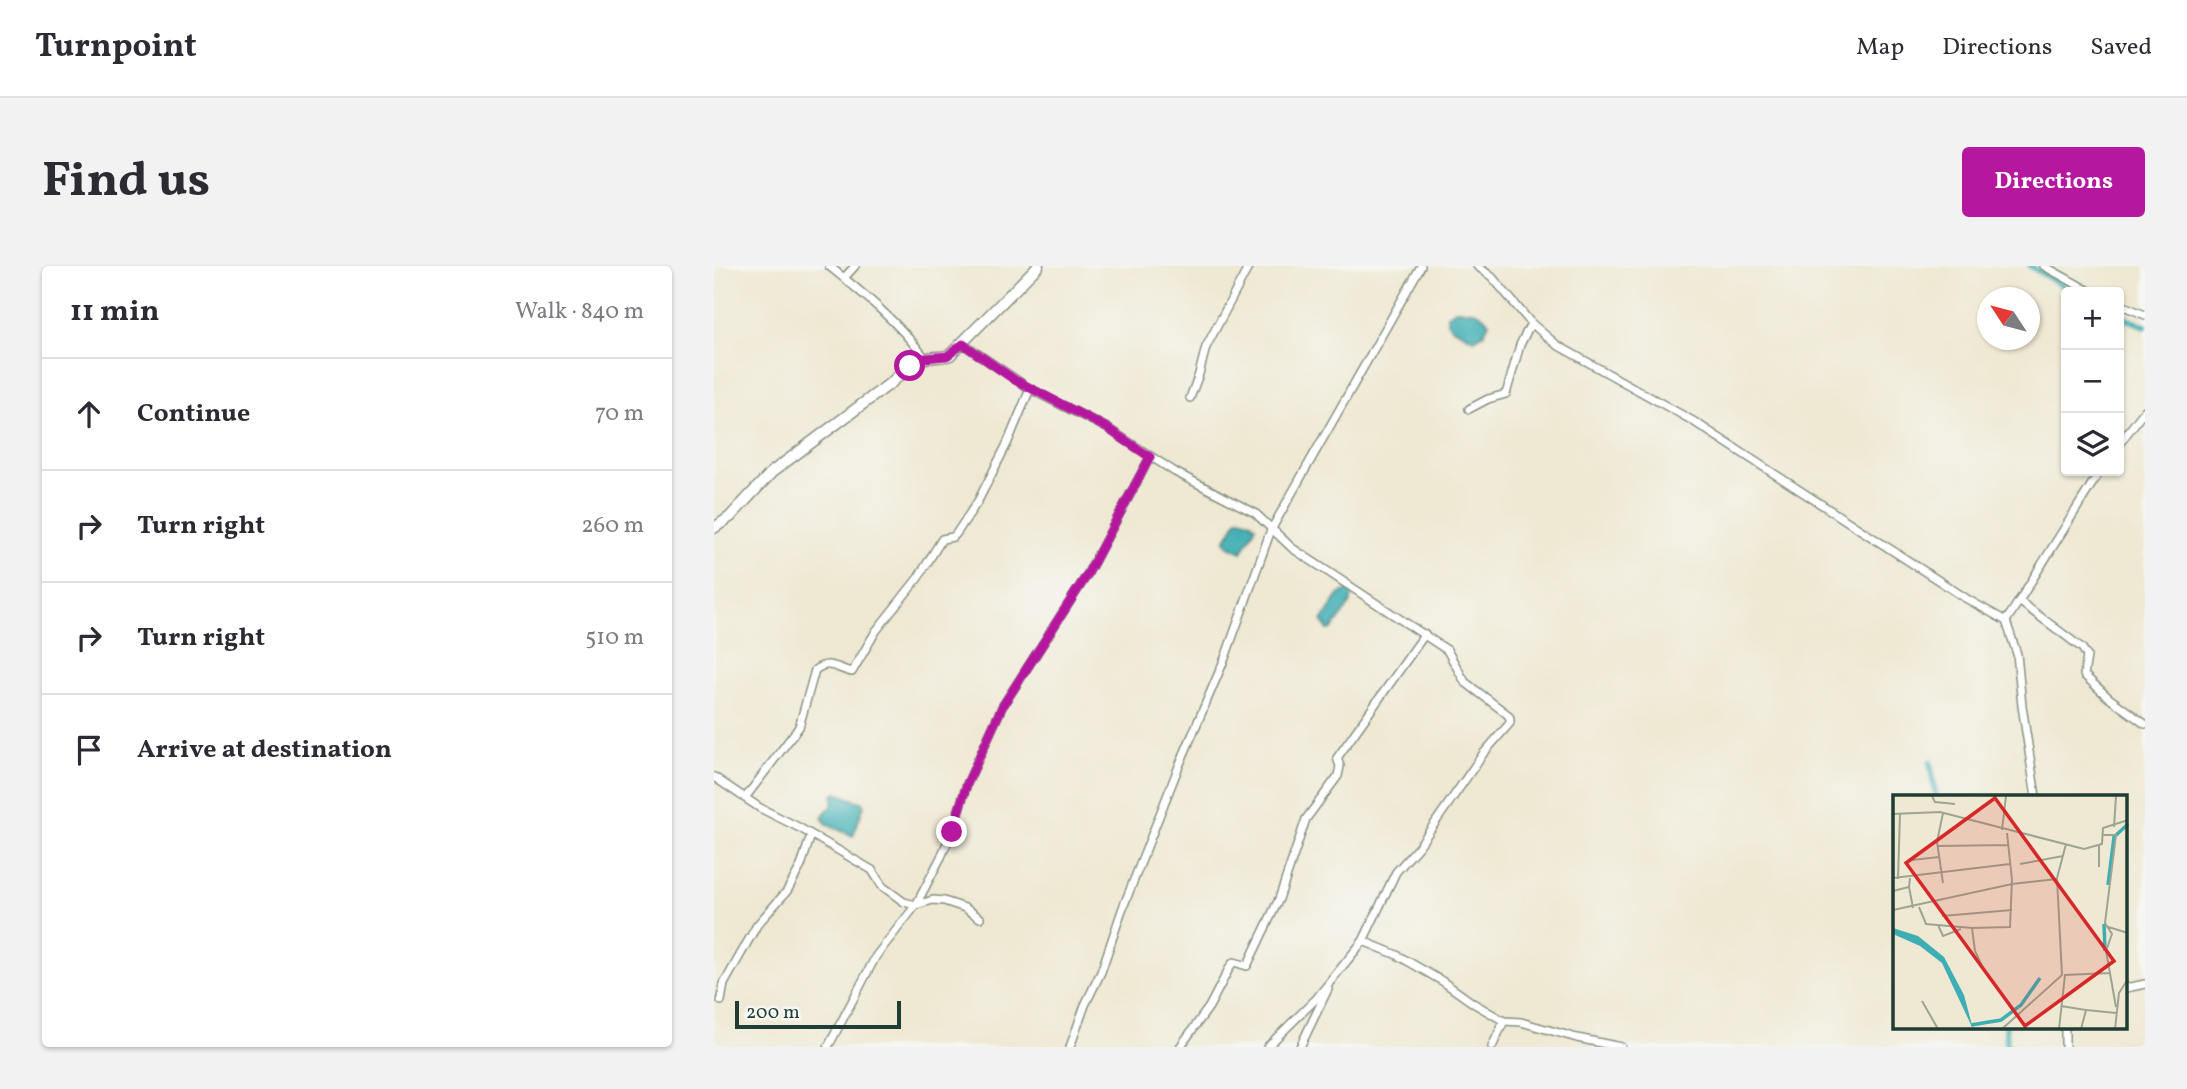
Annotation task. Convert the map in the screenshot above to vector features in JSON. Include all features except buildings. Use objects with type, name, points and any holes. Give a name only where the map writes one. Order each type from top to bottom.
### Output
[{"type":"street","points":[[829,266],[908,335],[925,358]]},
{"type":"street","points":[[844,278],[855,266]]},
{"type":"street","points":[[714,528],[730,517],[772,472],[910,366],[925,358],[947,356],[963,344],[1038,266]]},
{"type":"street","points":[[1190,398],[1206,346],[1249,266]]},
{"type":"street","points":[[1070,1047],[1179,766],[1225,658],[1271,530],[1421,266]]},
{"type":"street","points":[[1477,266],[1492,277],[1531,323],[1557,345],[1693,421],[1944,585],[2006,621],[2017,654],[2036,795]]},
{"type":"street","points":[[2044,266],[2082,287]]},
{"type":"street","points":[[2124,306],[2145,315]]},
{"type":"street","points":[[1469,409],[1488,399],[1506,394],[1520,345],[1531,323]]},
{"type":"street","points":[[963,344],[1030,389],[1107,428],[1150,457],[1255,513],[1292,548],[1447,649],[1460,677],[1510,718],[1510,723],[1477,761],[1419,846],[1396,872],[1363,942],[1333,979],[1268,1047]]},
{"type":"street","points":[[745,798],[799,727],[815,670],[826,664],[833,664],[852,673],[876,631],[918,578],[942,539],[956,534],[984,489],[1007,444],[1030,389]]},
{"type":"street","points":[[2124,437],[2145,410]]},
{"type":"street","points":[[828,1047],[877,956],[916,905],[952,832],[967,784],[1002,707],[1087,575],[1150,457]]},
{"type":"street","points":[[2006,621],[2097,476]]},
{"type":"street","points":[[2019,601],[2082,648],[2087,656],[2084,675],[2109,698],[2145,724]]},
{"type":"street","points":[[1180,1047],[1209,1007],[1231,965],[1234,962],[1247,966],[1279,899],[1306,819],[1338,776],[1340,766],[1337,758],[1425,634]]},
{"type":"street","points":[[714,777],[745,798],[872,870],[882,886],[904,902],[916,905],[933,900],[944,901],[965,908],[980,918]]},
{"type":"street","points":[[721,1001],[724,984],[757,925],[787,891],[801,866],[811,835]]},
{"type":"street","points":[[1363,942],[1396,955],[1504,1021],[1521,1022],[1621,1047]]},
{"type":"street","points":[[1300,1047],[1333,979]]},
{"type":"street","points":[[1492,1047],[1504,1021]]},
{"type":"water","points":[[1456,310],[1483,315],[1489,323],[1484,333],[1474,339],[1451,327],[1447,322],[1447,315]]},
{"type":"water","points":[[1240,518],[1256,526],[1242,552],[1225,541]]},
{"type":"water","points":[[1349,589],[1353,594],[1350,604],[1332,629],[1328,630],[1322,621],[1339,595]]},
{"type":"water","points":[[836,793],[864,805],[853,836],[827,824],[822,818],[831,807]]},
{"type":"waterway","points":[[2030,266],[2065,287]]},
{"type":"waterway","points":[[2124,318],[2145,326]]},
{"type":"waterway","points":[[1930,762],[1936,795]]},
{"type":"waterway","points":[[2006,1030],[2007,1047]]},
{"type":"route","points":[[910,366],[925,358],[947,356],[963,344],[1015,380],[1107,428],[1150,457],[1087,575],[1002,707],[967,784],[952,832]]}]
